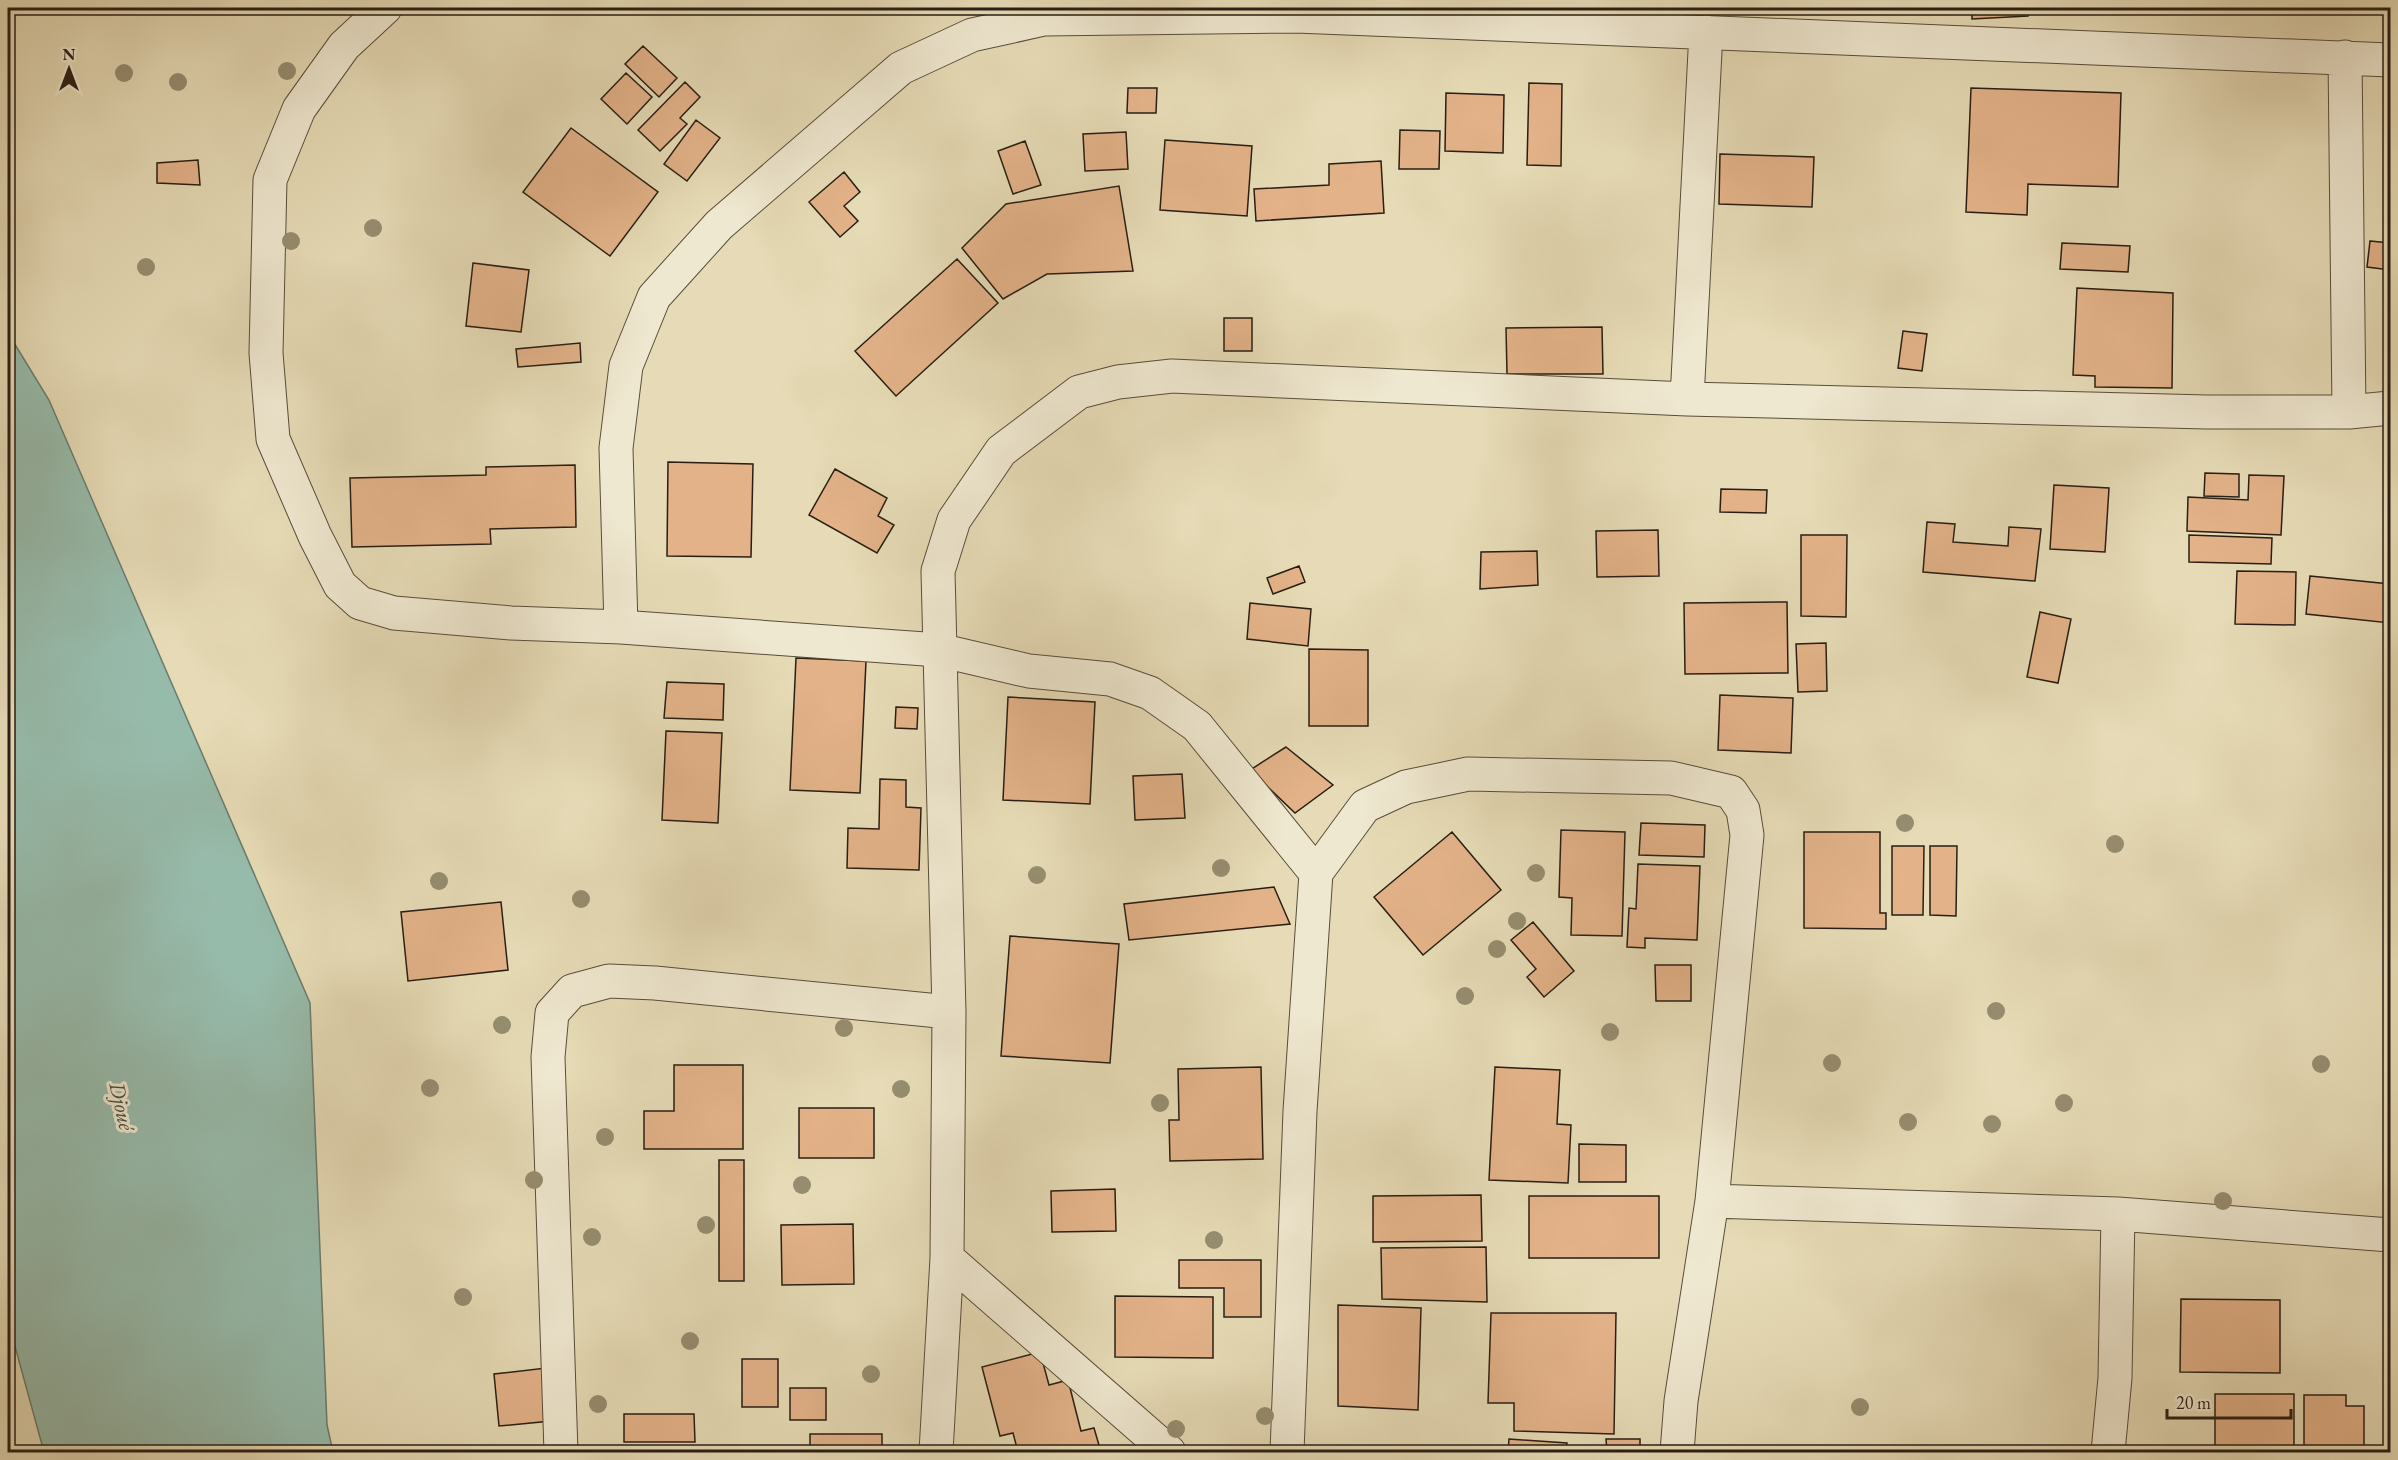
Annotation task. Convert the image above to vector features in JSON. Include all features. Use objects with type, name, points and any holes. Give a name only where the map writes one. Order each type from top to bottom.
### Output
[{"type":"street","points":[[386,8],[344,46],[299,109],[270,180],[266,354],[273,439],[315,536],[340,585],[360,603],[394,613],[511,623],[621,627],[939,650],[1029,671],[1110,679],[1150,693],[1197,726],[1316,873]]},
{"type":"street","points":[[621,627],[616,448],[626,366],[654,297],[719,225],[901,68],[972,35],[1044,13],[1296,16],[2391,60]]},
{"type":"street","points":[[1687,399],[1706,32]]},
{"type":"street","points":[[2345,57],[2349,412]]},
{"type":"street","points":[[936,1452],[947,1258],[949,1012],[938,572],[954,520],[1001,451],[1078,392],[1118,382],[1172,376],[1687,399],[2349,412],[2391,408]]},
{"type":"street","points":[[1287,1452],[1300,1111],[1316,873],[1365,806],[1406,787],[1458,776],[1671,778],[1731,792],[1743,810],[1747,835],[1712,1201],[1681,1401],[1677,1452]]},
{"type":"street","points":[[561,1452],[548,1057],[552,1013],[572,991],[609,981],[656,983],[949,1012]]},
{"type":"street","points":[[1712,1201],[2118,1214],[2391,1235]]},
{"type":"street","points":[[2108,1452],[2115,1378],[2118,1214]]},
{"type":"street","points":[[947,1258],[1169,1452]]},
{"type":"water","name":"Djoué","points":[[8,333],[49,400],[310,1003],[327,1425],[333,1452],[44,1452],[8,1321]]},
{"type":"building","points":[[1972,8],[2028,8],[2028,16],[1972,19]]},
{"type":"building","points":[[643,46],[677,78],[659,97],[625,64]]},
{"type":"building","points":[[626,73],[652,97],[627,124],[601,99]]},
{"type":"building","points":[[685,82],[700,97],[680,118],[687,124],[660,151],[638,130]]},
{"type":"building","points":[[1529,83],[1562,84],[1561,166],[1527,165]]},
{"type":"building","points":[[1128,88],[1157,88],[1156,113],[1127,113]]},
{"type":"building","points":[[1971,88],[2121,93],[2118,187],[2028,184],[2027,215],[1966,212]]},
{"type":"building","points":[[1446,93],[1504,95],[1503,153],[1445,151]]},
{"type":"building","points":[[696,120],[720,138],[687,181],[664,164]]},
{"type":"building","points":[[571,128],[658,192],[610,256],[523,192]]},
{"type":"building","points":[[1400,130],[1440,131],[1439,169],[1399,169]]},
{"type":"building","points":[[1126,132],[1128,169],[1085,171],[1083,134]]},
{"type":"building","points":[[1165,140],[1252,146],[1247,216],[1160,210]]},
{"type":"building","points":[[1025,141],[1041,185],[1013,194],[998,151]]},
{"type":"building","points":[[1720,154],[1814,157],[1812,207],[1719,204]]},
{"type":"building","points":[[198,160],[200,185],[157,183],[157,163]]},
{"type":"building","points":[[1381,161],[1384,213],[1256,221],[1254,189],[1329,185],[1329,164]]},
{"type":"building","points":[[844,172],[860,192],[844,206],[858,221],[840,237],[809,202]]},
{"type":"building","points":[[1119,186],[1133,271],[1047,274],[1003,299],[962,248],[1006,204]]},
{"type":"building","points":[[2370,241],[2390,243],[2390,270],[2367,267]]},
{"type":"building","points":[[2062,243],[2130,246],[2128,272],[2060,269]]},
{"type":"building","points":[[957,259],[998,303],[896,396],[855,351]]},
{"type":"building","points":[[473,263],[529,270],[521,332],[466,326]]},
{"type":"building","points":[[2077,288],[2173,293],[2172,388],[2095,387],[2095,376],[2073,375]]},
{"type":"building","points":[[1224,318],[1252,318],[1252,351],[1224,351]]},
{"type":"building","points":[[1602,327],[1603,374],[1507,374],[1506,328]]},
{"type":"building","points":[[1903,331],[1927,334],[1922,371],[1898,368]]},
{"type":"building","points":[[580,343],[581,362],[518,367],[516,349]]},
{"type":"building","points":[[668,462],[753,464],[751,557],[667,556]]},
{"type":"building","points":[[575,465],[576,527],[490,529],[491,544],[352,547],[350,478],[486,475],[486,467]]},
{"type":"building","points":[[835,469],[887,498],[878,516],[894,525],[877,553],[809,515]]},
{"type":"building","points":[[2205,473],[2239,474],[2239,497],[2204,496]]},
{"type":"building","points":[[2249,475],[2284,476],[2281,535],[2187,531],[2188,497],[2248,500]]},
{"type":"building","points":[[2054,485],[2109,488],[2105,552],[2050,549]]},
{"type":"building","points":[[1721,489],[1767,490],[1766,513],[1720,512]]},
{"type":"building","points":[[1927,522],[1955,524],[1953,542],[2008,546],[2009,527],[2041,529],[2035,581],[1923,572]]},
{"type":"building","points":[[1658,530],[1659,576],[1597,577],[1596,531]]},
{"type":"building","points":[[1801,535],[1847,535],[1846,617],[1801,616]]},
{"type":"building","points":[[2189,535],[2272,538],[2271,564],[2189,562]]},
{"type":"building","points":[[1537,551],[1538,585],[1480,589],[1481,552]]},
{"type":"building","points":[[1299,566],[1305,582],[1273,594],[1267,578]]},
{"type":"building","points":[[2237,571],[2296,572],[2295,625],[2235,624]]},
{"type":"building","points":[[2310,576],[2390,584],[2390,623],[2306,614]]},
{"type":"building","points":[[1787,602],[1788,673],[1685,674],[1684,603]]},
{"type":"building","points":[[1250,603],[1311,609],[1308,646],[1247,639]]},
{"type":"building","points":[[2040,612],[2071,619],[2058,683],[2027,677]]},
{"type":"building","points":[[1826,643],[1827,691],[1798,692],[1796,644]]},
{"type":"building","points":[[1309,649],[1368,650],[1368,726],[1309,726]]},
{"type":"building","points":[[796,658],[866,661],[860,793],[790,790]]},
{"type":"building","points":[[667,682],[724,684],[723,720],[664,718]]},
{"type":"building","points":[[1720,695],[1793,698],[1791,753],[1718,750]]},
{"type":"building","points":[[1008,697],[1095,702],[1090,804],[1003,800]]},
{"type":"building","points":[[896,707],[918,708],[917,729],[895,728]]},
{"type":"building","points":[[666,731],[722,733],[718,823],[662,820]]},
{"type":"building","points":[[1286,747],[1333,785],[1295,813],[1250,770]]},
{"type":"building","points":[[1182,774],[1185,818],[1135,820],[1133,776]]},
{"type":"building","points":[[880,779],[906,780],[906,807],[921,808],[919,870],[847,868],[848,828],[879,829]]},
{"type":"building","points":[[1641,823],[1705,825],[1704,857],[1639,855]]},
{"type":"building","points":[[1561,830],[1625,832],[1622,936],[1571,935],[1572,898],[1559,897]]},
{"type":"building","points":[[1452,832],[1501,890],[1423,955],[1374,897]]},
{"type":"building","points":[[1804,832],[1880,832],[1880,913],[1886,913],[1886,929],[1804,928]]},
{"type":"building","points":[[1892,846],[1924,846],[1923,915],[1892,915]]},
{"type":"building","points":[[1930,846],[1957,846],[1956,916],[1930,915]]},
{"type":"building","points":[[1638,864],[1700,866],[1697,940],[1645,938],[1645,948],[1627,947],[1629,908],[1636,909]]},
{"type":"building","points":[[1274,887],[1290,924],[1129,940],[1124,904]]},
{"type":"building","points":[[501,902],[508,970],[408,981],[401,912]]},
{"type":"building","points":[[1533,922],[1574,971],[1544,997],[1527,977],[1536,969],[1511,940]]},
{"type":"building","points":[[1010,936],[1119,944],[1110,1063],[1001,1056]]},
{"type":"building","points":[[1655,965],[1691,965],[1691,1001],[1656,1001]]},
{"type":"building","points":[[674,1065],[743,1065],[743,1149],[644,1149],[644,1111],[674,1111]]},
{"type":"building","points":[[1261,1067],[1263,1159],[1170,1161],[1169,1120],[1179,1120],[1178,1069]]},
{"type":"building","points":[[1495,1067],[1560,1070],[1557,1124],[1571,1125],[1568,1183],[1489,1180]]},
{"type":"building","points":[[799,1108],[874,1108],[874,1158],[799,1158]]},
{"type":"building","points":[[1579,1144],[1626,1145],[1626,1182],[1579,1182]]},
{"type":"building","points":[[719,1160],[744,1160],[744,1281],[719,1281]]},
{"type":"building","points":[[1115,1189],[1116,1231],[1052,1232],[1051,1191]]},
{"type":"building","points":[[1481,1195],[1482,1241],[1373,1242],[1373,1196]]},
{"type":"building","points":[[1529,1196],[1659,1196],[1659,1258],[1529,1258]]},
{"type":"building","points":[[853,1224],[854,1284],[782,1285],[781,1225]]},
{"type":"building","points":[[1486,1247],[1487,1302],[1382,1299],[1381,1248]]},
{"type":"building","points":[[1179,1260],[1261,1260],[1261,1317],[1224,1317],[1224,1288],[1179,1288]]},
{"type":"building","points":[[1115,1296],[1213,1297],[1213,1358],[1115,1357]]},
{"type":"building","points":[[2181,1299],[2280,1300],[2280,1373],[2180,1372]]},
{"type":"building","points":[[1338,1305],[1421,1308],[1418,1410],[1338,1406]]},
{"type":"building","points":[[1491,1313],[1616,1313],[1614,1434],[1514,1431],[1514,1403],[1488,1403]]},
{"type":"building","points":[[1040,1352],[1049,1385],[1068,1380],[1081,1431],[1094,1428],[1101,1452],[1018,1452],[1013,1433],[1000,1436],[982,1367]]},
{"type":"building","points":[[742,1359],[778,1359],[778,1407],[742,1407]]},
{"type":"building","points":[[546,1368],[551,1421],[499,1426],[494,1374]]},
{"type":"building","points":[[790,1388],[826,1388],[826,1420],[790,1420]]},
{"type":"building","points":[[2215,1394],[2294,1394],[2294,1452],[2215,1452]]},
{"type":"building","points":[[2304,1395],[2346,1395],[2346,1406],[2364,1406],[2364,1452],[2304,1452]]},
{"type":"building","points":[[624,1414],[694,1414],[695,1442],[624,1442]]},
{"type":"building","points":[[810,1434],[882,1434],[882,1452],[810,1452]]},
{"type":"building","points":[[1509,1439],[1567,1443],[1566,1452],[1508,1452]]},
{"type":"building","points":[[1606,1439],[1640,1439],[1640,1452],[1607,1452]]},
{"type":"building","points":[[677,1448],[728,1448],[728,1452],[677,1452]]}]
